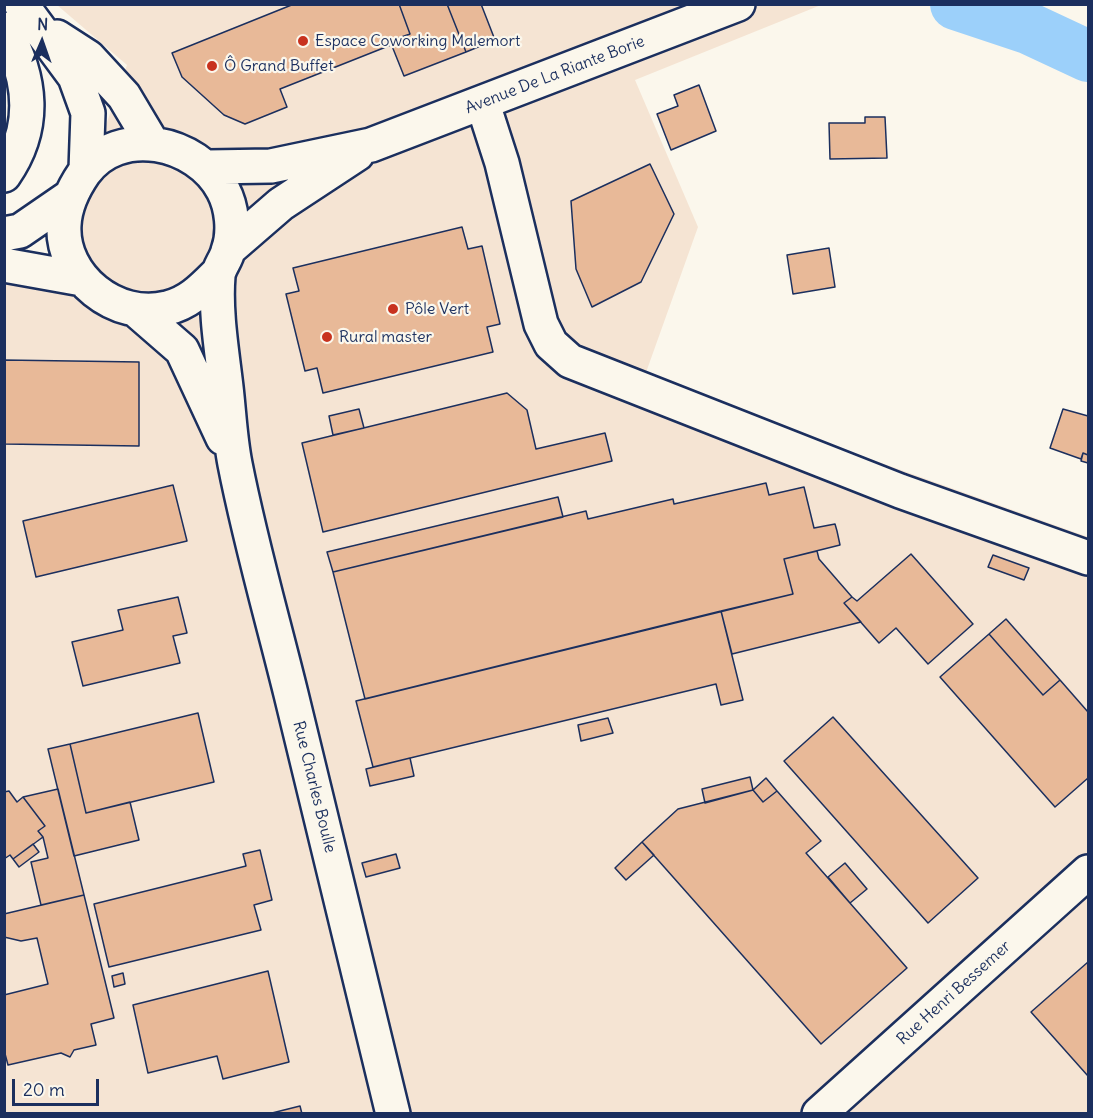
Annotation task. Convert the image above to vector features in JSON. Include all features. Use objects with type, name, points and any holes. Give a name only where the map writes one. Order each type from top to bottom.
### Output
[{"type":"street","name":"Avenue De La Riante Borie","points":[[208,167],[271,166],[371,145],[483,104],[738,4]]},
{"type":"street","points":[[30,16],[88,57],[124,96],[152,143]]},
{"type":"street","points":[[30,16],[75,77],[88,113],[86,170]]},
{"type":"street","points":[[4,29],[25,82],[29,118],[15,159],[4,175]]},
{"type":"street","points":[[483,104],[502,163],[541,324],[551,344],[570,361],[900,491],[1089,558]]},
{"type":"street","points":[[152,143],[182,150],[208,167],[225,192],[232,220],[224,261],[196,296],[167,309],[136,310],[106,300],[82,279],[68,254],[63,226],[69,198],[86,170],[113,151],[128,145],[152,143]]},
{"type":"street","name":"Avenue De La Riante Borie","points":[[224,261],[281,204],[371,145]]},
{"type":"street","points":[[4,234],[20,231],[69,198]]},
{"type":"street","name":"Rue Charles Boulle","points":[[224,261],[221,339],[234,461],[393,1113]]},
{"type":"street","points":[[4,265],[82,279]]},
{"type":"street","name":"Rue Charles Boulle","points":[[136,310],[182,350],[234,461]]},
{"type":"street","name":"Rue Henri Bessemer","points":[[819,1113],[1089,872]]},
{"type":"shaded area","points":[[57,5],[821,5],[635,80],[698,227],[644,378],[1088,537],[1088,1113],[5,1114],[5,284],[50,285],[127,65]]},
{"type":"building","points":[[294,4],[399,4],[410,34],[390,41],[391,45],[280,89],[287,107],[245,124],[224,115],[182,77],[172,53]]},
{"type":"building","points":[[399,4],[447,4],[466,52],[404,76],[390,41],[410,34]]},
{"type":"building","points":[[447,4],[481,4],[495,40],[466,52]]},
{"type":"building","points":[[699,85],[716,131],[671,150],[657,114],[678,106],[674,95]]},
{"type":"building","points":[[865,117],[885,117],[887,158],[830,159],[829,123],[865,123]]},
{"type":"building","points":[[650,164],[674,214],[641,282],[592,307],[576,269],[571,201]]},
{"type":"building","name":"Pôle Vert","points":[[462,227],[468,249],[482,246],[500,324],[487,327],[493,352],[323,393],[317,368],[305,371],[286,294],[299,291],[293,268]]},
{"type":"building","points":[[829,248],[835,287],[793,294],[787,255]]},
{"type":"building","points":[[4,360],[139,362],[139,446],[5,444]]},
{"type":"building","points":[[507,393],[527,410],[536,449],[605,433],[612,461],[323,532],[302,443]]},
{"type":"building","points":[[359,409],[364,428],[333,435],[329,416]]},
{"type":"building","points":[[1063,409],[1088,416],[1088,455],[1083,453],[1081,459],[1050,448]]},
{"type":"building","points":[[1083,453],[1088,455],[1088,463],[1081,461]]},
{"type":"building","points":[[766,483],[769,495],[804,487],[814,528],[835,524],[837,531],[840,545],[784,559],[793,594],[365,699],[333,572],[586,511],[588,519],[673,499],[674,504]]},
{"type":"building","points":[[173,485],[187,541],[36,577],[23,521]]},
{"type":"building","points":[[558,497],[563,517],[333,572],[327,552]]},
{"type":"building","points":[[817,551],[819,559],[852,597],[844,603],[861,622],[732,654],[721,611],[793,594],[784,559]]},
{"type":"building","points":[[911,554],[973,624],[928,664],[896,628],[879,643],[844,603],[852,597],[857,601]]},
{"type":"building","points":[[993,555],[1029,568],[1024,580],[988,567]]},
{"type":"building","points":[[178,597],[187,633],[173,636],[180,663],[83,686],[72,642],[123,630],[118,610]]},
{"type":"building","points":[[721,611],[743,700],[721,705],[716,684],[373,767],[356,701]]},
{"type":"building","points":[[1006,619],[1060,680],[1043,695],[989,634]]},
{"type":"building","points":[[989,634],[1043,695],[1060,680],[1088,712],[1088,778],[1055,807],[940,677]]},
{"type":"building","points":[[198,713],[214,782],[86,813],[70,744]]},
{"type":"building","points":[[833,717],[978,878],[928,923],[784,761]]},
{"type":"building","points":[[608,718],[613,733],[581,741],[578,725]]},
{"type":"building","points":[[70,744],[86,813],[130,802],[139,840],[74,856],[48,749]]},
{"type":"building","points":[[410,758],[414,776],[370,786],[366,769]]},
{"type":"building","points":[[750,777],[753,790],[705,803],[702,789]]},
{"type":"building","points":[[766,778],[777,791],[763,802],[753,790]]},
{"type":"building","points":[[58,789],[84,895],[41,905],[31,862],[48,858],[43,837],[38,831],[45,826],[23,797]]},
{"type":"building","points":[[753,790],[763,802],[777,791],[821,841],[806,853],[907,968],[821,1044],[642,842],[678,809]]},
{"type":"building","points":[[9,791],[17,802],[23,797],[45,826],[38,831],[43,837],[13,859],[10,855],[4,859],[4,792]]},
{"type":"building","points":[[642,842],[654,855],[626,880],[615,868]]},
{"type":"building","points":[[33,844],[39,852],[19,867],[13,859]]},
{"type":"building","points":[[260,850],[272,900],[254,905],[261,930],[109,967],[94,904],[246,866],[243,854]]},
{"type":"building","points":[[396,854],[400,868],[366,877],[362,863]]},
{"type":"building","points":[[845,863],[867,889],[850,903],[828,877]]},
{"type":"building","points":[[84,895],[114,1018],[91,1024],[96,1045],[74,1050],[70,1057],[61,1053],[8,1065],[4,1050],[4,995],[48,984],[37,938],[21,941],[4,937],[4,914]]},
{"type":"building","points":[[1088,962],[1088,1076],[1031,1012]]},
{"type":"building","points":[[268,971],[289,1062],[223,1079],[217,1056],[148,1073],[133,1005]]},
{"type":"building","points":[[123,973],[125,984],[114,987],[112,976]]},
{"type":"building","points":[[300,1106],[302,1114],[268,1114]]},
{"type":"waterway","points":[[956,4],[1028,28],[1088,56]]},
{"type":"place","name":"Espace Coworking Malemort","points":[[303,41]]},
{"type":"place","name":"Ô Grand Buffet","points":[[212,66]]},
{"type":"place","name":"Pôle Vert","points":[[393,309]]},
{"type":"place","name":"Rural master","points":[[327,337]]}]
